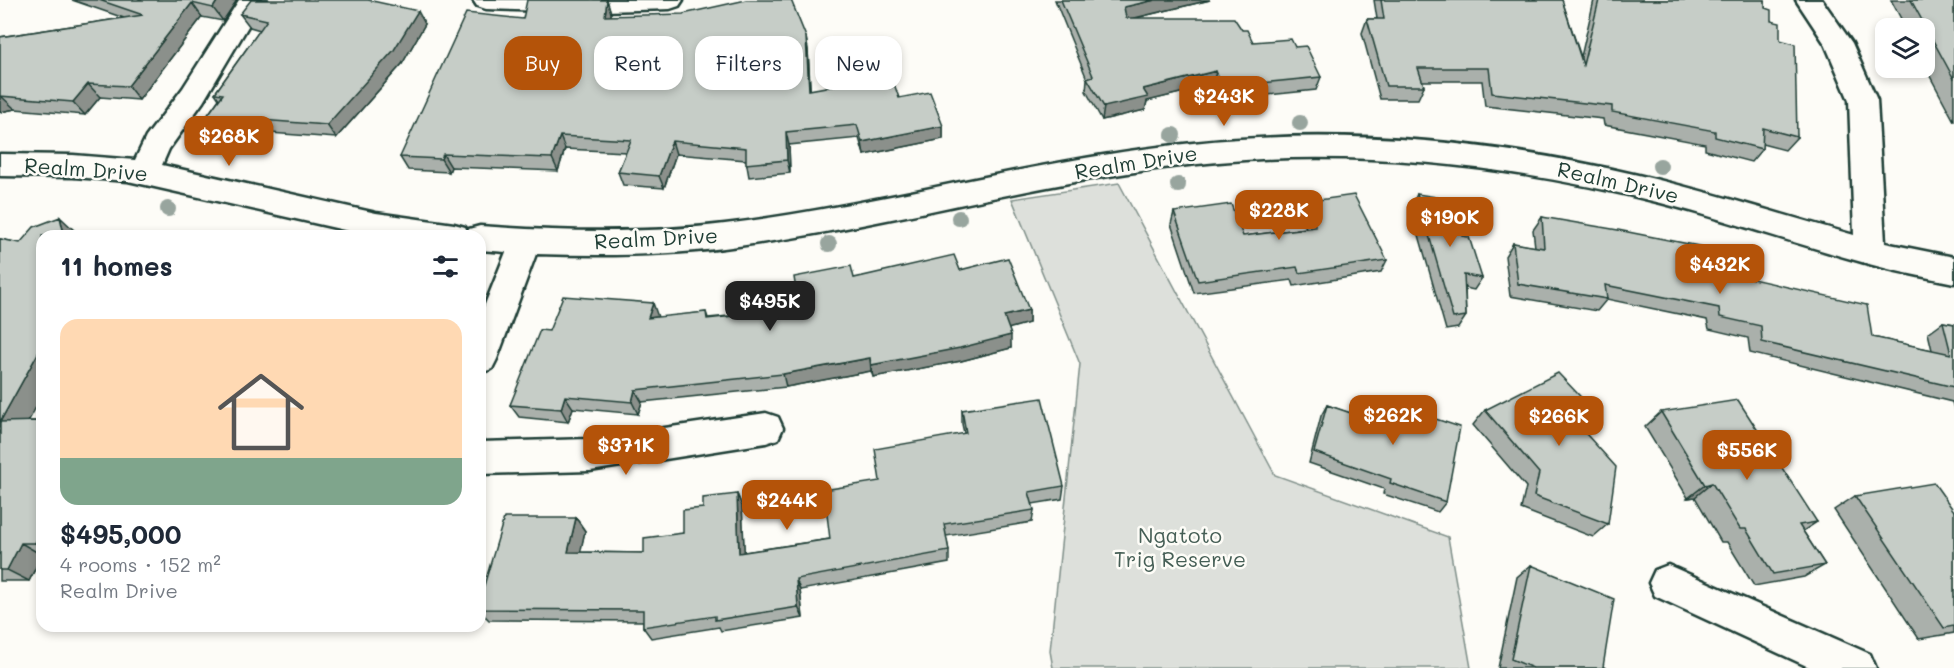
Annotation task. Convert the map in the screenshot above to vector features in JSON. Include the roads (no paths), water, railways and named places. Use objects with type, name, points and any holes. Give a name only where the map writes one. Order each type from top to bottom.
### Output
[{"type":"street","points":[[144,172],[156,145],[193,96],[244,10],[254,0]]},
{"type":"street","points":[[486,0],[572,3],[670,0]]},
{"type":"street","points":[[1809,0],[1838,43],[1863,100],[1870,252]]},
{"type":"street","name":"Realm Drive","points":[[486,239],[525,242],[645,242],[708,238],[864,212],[1165,156],[1249,149],[1361,147],[1488,158],[1562,170],[1738,211],[1870,252],[1954,270]]},
{"type":"street","name":"Realm Drive","points":[[0,165],[64,165],[144,172],[349,220],[415,230]]},
{"type":"street","points":[[486,343],[525,242]]},
{"type":"street","points":[[486,458],[590,455],[766,428]]},
{"type":"street","points":[[1668,582],[1856,668]]},
{"type":"park label","name":"Ngatoto Trig Reserve","points":[[1180,548]]}]
